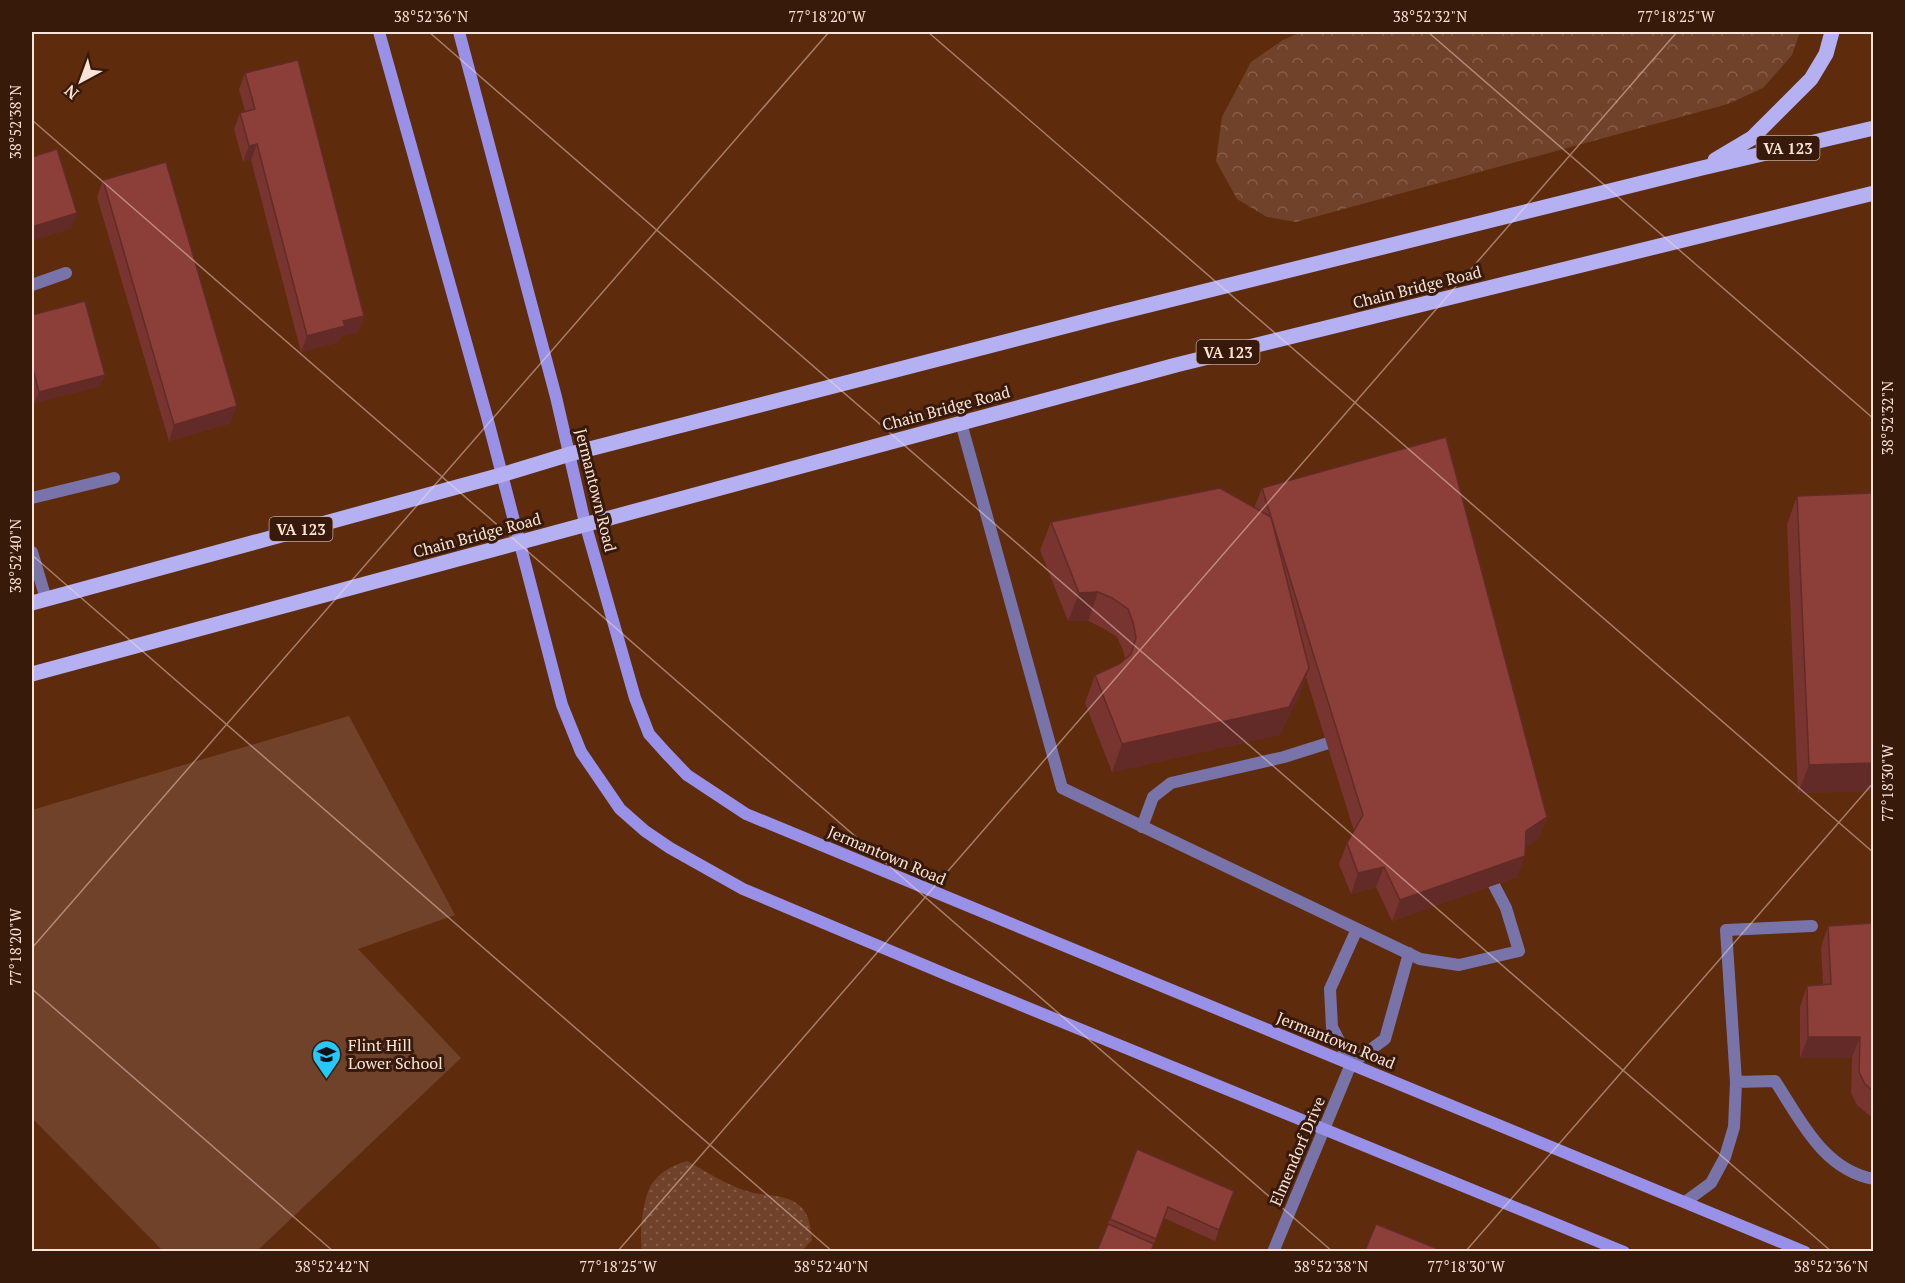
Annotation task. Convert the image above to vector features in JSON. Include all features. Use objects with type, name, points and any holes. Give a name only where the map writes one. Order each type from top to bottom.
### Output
[{"type":"main road","points":[[380,32],[562,705],[580,752],[620,809],[645,831],[670,848],[743,889],[1624,1251]]},
{"type":"main road","name":"Jermantown Road","points":[[459,32],[570,454],[585,523],[635,698],[649,734],[687,775],[746,814],[1805,1251]]},
{"type":"main road","points":[[1702,168],[1752,138],[1795,96],[1811,79],[1826,54],[1832,32]]},
{"type":"main road","name":"VA 123","points":[[39,601],[501,475],[570,454],[1128,310],[1702,168],[1874,128]]},
{"type":"main road","name":"Chain Bridge Road","points":[[32,674],[520,543],[585,523],[1187,363],[1874,193]]},
{"type":"street","points":[[32,285],[66,273]]},
{"type":"street","points":[[961,423],[1062,788],[1420,958],[1459,965],[1519,951],[1506,908],[1494,885]]},
{"type":"street","points":[[32,498],[114,478]]},
{"type":"street","points":[[32,552],[39,601]]},
{"type":"street","points":[[1142,827],[1153,797],[1171,783],[1284,757],[1341,739]]},
{"type":"street","points":[[1685,1202],[1710,1183],[1725,1157],[1734,1127],[1736,1082],[1725,930],[1812,926]]},
{"type":"street","points":[[1357,929],[1330,989],[1332,1027],[1351,1064],[1385,1039],[1409,953]]},
{"type":"street","name":"Elmendorf Drive","points":[[1273,1251],[1351,1064]]},
{"type":"street","points":[[1736,1082],[1775,1081],[1803,1128],[1818,1146],[1850,1171],[1874,1179]]},
{"type":"green space","points":[[1301,32],[1800,32],[1792,55],[1763,88],[1728,104],[1296,222],[1267,217],[1237,199],[1216,161],[1222,117],[1251,62],[1283,40]]},
{"type":"green space","points":[[349,716],[455,915],[358,949],[461,1058],[257,1251],[163,1251],[32,1118],[32,810]]},
{"type":"green space","points":[[687,1161],[742,1189],[785,1198],[796,1203],[807,1215],[812,1240],[802,1251],[642,1251],[643,1214],[650,1187],[665,1171]]},
{"type":"building","points":[[298,60],[364,316],[343,321],[345,326],[307,336],[257,144],[249,146],[240,113],[255,109],[245,73]]},
{"type":"building","points":[[57,149],[77,213],[32,227],[32,157]]},
{"type":"building","points":[[166,162],[237,406],[174,425],[103,180]]},
{"type":"building","points":[[85,301],[105,375],[39,392],[32,366],[32,315]]},
{"type":"building","points":[[1446,437],[1547,817],[1526,831],[1525,856],[1400,900],[1384,867],[1358,873],[1347,843],[1363,815],[1262,488]]},
{"type":"building","points":[[1220,488],[1271,517],[1309,668],[1289,707],[1122,744],[1095,675],[1119,664],[1131,654],[1136,638],[1133,622],[1128,609],[1112,598],[1098,592],[1079,593],[1051,522]]},
{"type":"building","points":[[1874,493],[1874,763],[1809,765],[1797,496]]},
{"type":"building","points":[[1874,923],[1874,1092],[1865,1084],[1859,1072],[1860,1037],[1808,1037],[1807,986],[1831,984],[1828,926]]},
{"type":"building","points":[[1137,1149],[1234,1191],[1219,1230],[1168,1207],[1156,1239],[1110,1219]]},
{"type":"building","points":[[1108,1224],[1154,1244],[1151,1251],[1097,1251]]},
{"type":"building","points":[[1376,1224],[1443,1251],[1365,1251]]},
{"type":"place","name":"Flint Hill Lower School","points":[[327,1080]]}]
